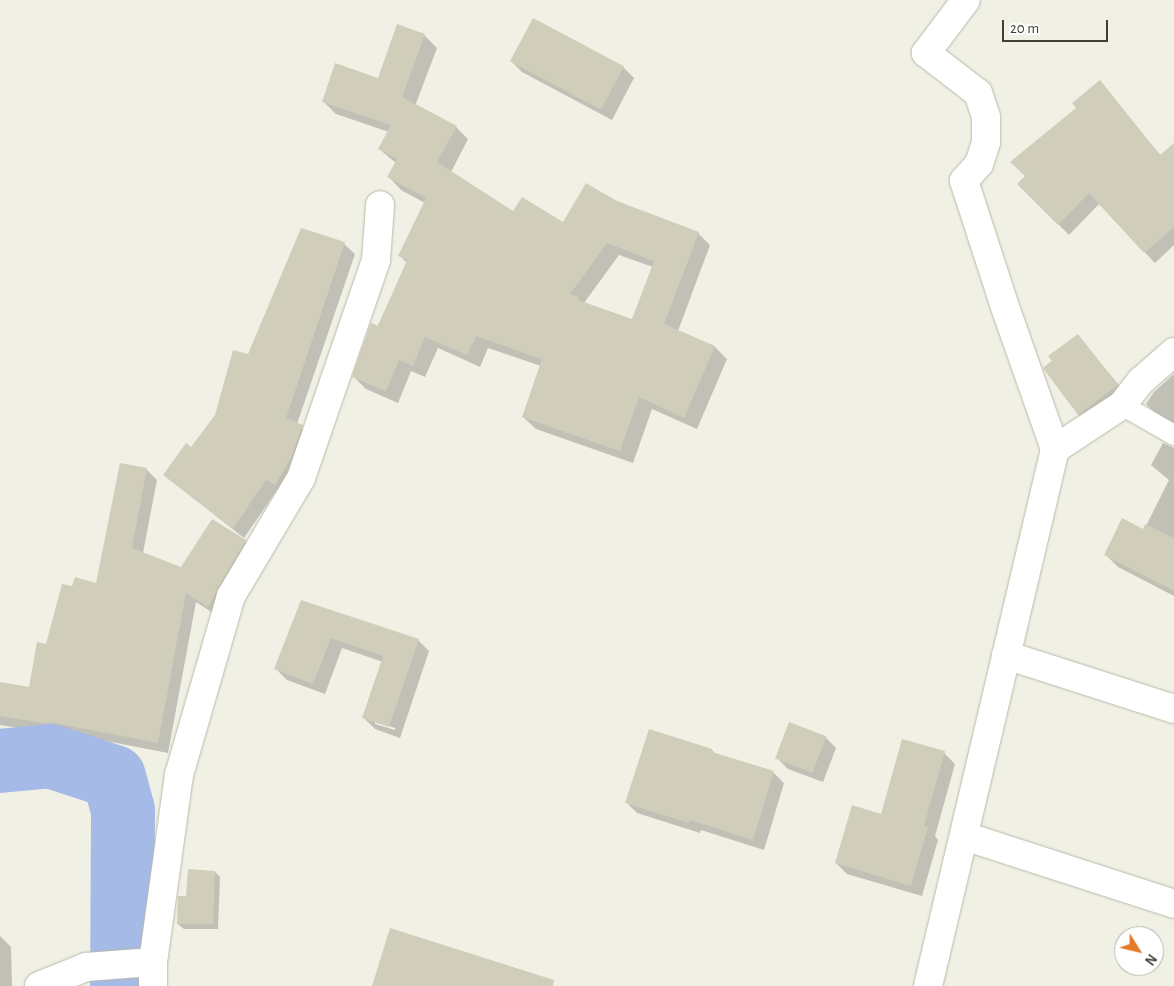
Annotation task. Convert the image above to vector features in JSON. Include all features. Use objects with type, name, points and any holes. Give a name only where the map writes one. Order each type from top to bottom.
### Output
[{"type":"street","points":[[928,986],[1055,449],[1004,307],[964,181],[979,164],[986,142],[986,117],[978,93],[926,53],[966,0]]},
{"type":"street","points":[[39,986],[86,967],[153,974],[178,774],[231,596],[301,478],[376,260],[380,205]]},
{"type":"street","points":[[1055,449],[1122,405],[1141,381],[1174,352]]},
{"type":"street","points":[[1006,655],[1174,709]]},
{"type":"street","points":[[964,836],[1174,904]]},
{"type":"lane","points":[[1122,405],[1174,435]]},
{"type":"building","points":[[533,18],[624,66],[601,110],[510,61]]},
{"type":"building","points":[[397,24],[425,34],[402,97],[457,126],[437,162],[513,211],[522,197],[563,222],[586,183],[617,201],[699,232],[664,324],[715,346],[684,418],[639,397],[620,451],[522,417],[542,359],[476,336],[467,355],[425,337],[413,366],[399,360],[386,391],[352,377],[371,323],[378,326],[407,260],[398,256],[426,198],[387,177],[397,159],[378,149],[391,125],[322,102],[335,63],[378,78]],"holes":[[[607,243],[654,261],[632,319],[578,300],[579,297],[570,294]]]},
{"type":"building","points":[[1100,80],[1160,155],[1174,143],[1174,227],[1144,253],[1089,193],[1058,225],[1017,184],[1025,176],[1010,162],[1076,108],[1072,103]]},
{"type":"building","points":[[301,228],[345,242],[286,418],[303,425],[292,456],[275,485],[266,480],[233,529],[163,475],[186,443],[191,447],[215,415],[233,350],[248,354]]},
{"type":"building","points":[[1078,334],[1118,385],[1078,415],[1043,368],[1052,361],[1048,356]]},
{"type":"building","points":[[120,463],[147,468],[132,548],[181,567],[212,519],[246,540],[208,607],[186,593],[158,743],[49,722],[48,724],[0,716],[0,682],[29,687],[37,642],[46,644],[62,584],[72,586],[75,577],[96,583]]},
{"type":"building","points":[[1122,518],[1143,529],[1145,524],[1174,538],[1174,591],[1104,555]]},
{"type":"building","points":[[301,600],[419,639],[389,727],[362,718],[383,656],[331,638],[313,684],[274,669]]},
{"type":"building","points":[[789,722],[826,736],[812,773],[775,758]]},
{"type":"building","points":[[649,729],[712,749],[712,752],[774,771],[753,840],[690,820],[689,823],[625,803]]},
{"type":"building","points":[[902,739],[945,751],[924,826],[928,827],[911,886],[835,863],[852,805],[881,814]]},
{"type":"building","points":[[188,869],[215,871],[213,924],[177,924],[178,896],[186,896]]},
{"type":"building","points":[[390,928],[554,980],[553,986],[372,986]]},
{"type":"waterway","points":[[0,761],[50,756],[114,777],[123,810],[122,986]]}]
